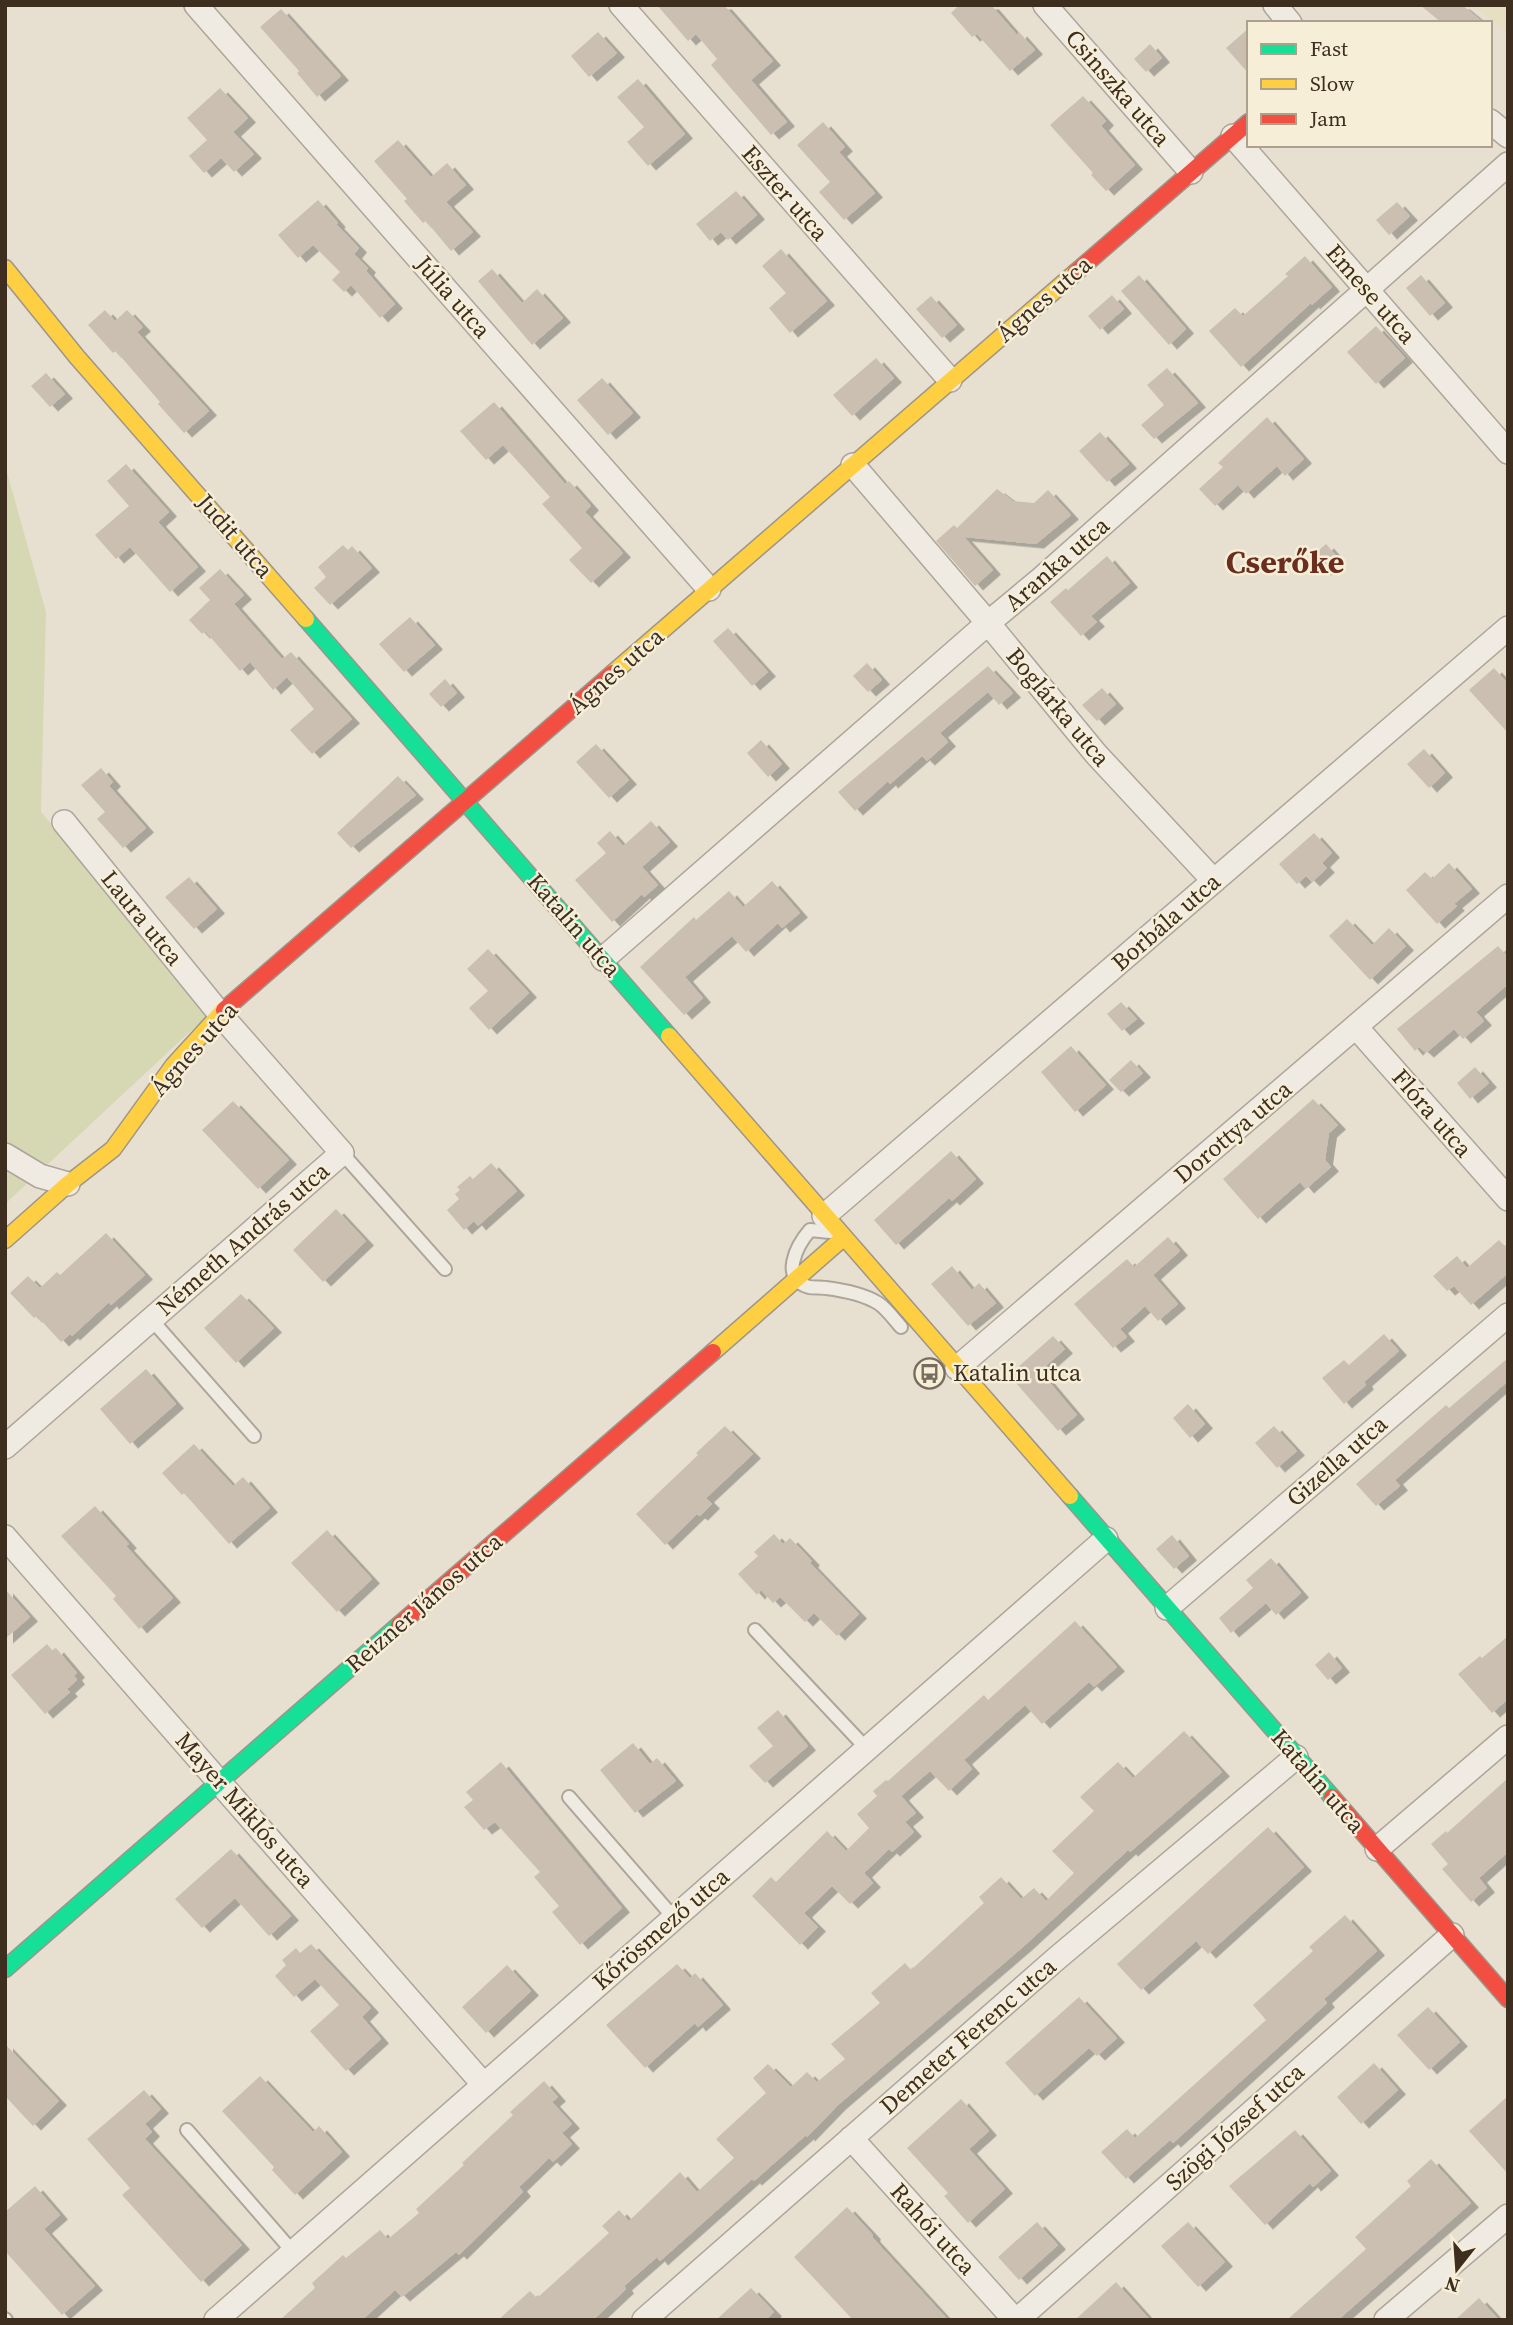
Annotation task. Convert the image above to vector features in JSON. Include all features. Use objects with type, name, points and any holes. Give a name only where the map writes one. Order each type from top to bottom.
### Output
[{"type":"street","name":"Júlia utca","points":[[196,5],[709,589]]},
{"type":"street","name":"Eszter utca","points":[[621,5],[950,380]]},
{"type":"street","name":"Csinszka utca","points":[[1045,5],[1191,172]]},
{"type":"street","points":[[1275,5],[1288,21]]},
{"type":"street","points":[[1492,123],[1508,136]]},
{"type":"street","name":"Ágnes utca","points":[[5,1240],[68,1184],[113,1149],[173,1066],[220,1014],[1241,129]]},
{"type":"street","name":"Emese utca","points":[[1255,147],[1368,290],[1508,452]]},
{"type":"street","name":"Aranka utca","points":[[603,959],[1041,579],[1508,164]]},
{"type":"street","name":"Judit utca","points":[[5,268],[77,357],[467,802]]},
{"type":"street","name":"Boglárka utca","points":[[853,465],[1096,754],[1214,881]]},
{"type":"street","name":"Borbála utca","points":[[824,1216],[1508,628]]},
{"type":"street","name":"Katalin utca","points":[[467,802],[843,1238],[948,1369],[978,1392],[1508,1999]]},
{"type":"street","name":"Laura utca","points":[[64,822],[220,1014]]},
{"type":"street","name":"Dorottya utca","points":[[948,1369],[1508,896]]},
{"type":"street","name":"Németh András utca","points":[[5,1447],[342,1153],[220,1014]]},
{"type":"street","name":"Flóra utca","points":[[1356,1027],[1508,1199]]},
{"type":"street","points":[[5,1155],[40,1176],[68,1184]]},
{"type":"street","name":"Reizner János utca","points":[[5,1969],[843,1238]]},
{"type":"street","name":"Gizella utca","points":[[1167,1608],[1508,1315]]},
{"type":"street","name":"Mayer Miklós utca","points":[[5,1538],[484,2085]]},
{"type":"street","name":"Kőrösmező utca","points":[[216,2320],[1106,1539]]},
{"type":"street","points":[[1377,1849],[1508,1737]]},
{"type":"street","name":"Demeter Ferenc utca","points":[[644,2320],[1056,1959],[1296,1757]]},
{"type":"street","name":"Szögi József utca","points":[[1016,2320],[1452,1935]]},
{"type":"street","name":"Rahói utca","points":[[852,2138],[1016,2320]]},
{"type":"street","points":[[1387,2320],[1508,2216]]},
{"type":"lane","points":[[342,1153],[445,1269]]},
{"type":"lane","points":[[843,1238],[826,1230],[810,1230],[799,1242],[793,1259],[796,1279],[808,1287],[829,1288],[880,1304],[905,1332]]},
{"type":"lane","points":[[151,1319],[254,1436]]},
{"type":"lane","points":[[755,1630],[867,1749]]},
{"type":"lane","points":[[569,1797],[674,1918]]},
{"type":"lane","points":[[187,2130],[293,2252]]},
{"type":"shaded area","points":[[1472,5],[1508,5],[1508,33]]},
{"type":"green space","points":[[5,465],[46,612],[41,812],[211,1012],[5,1204]]},
{"type":"building","points":[[657,5],[724,5],[773,61],[751,80],[787,122],[771,135],[711,65],[717,59],[696,34],[688,41]]},
{"type":"building","points":[[959,5],[991,5],[1017,35],[1019,32],[1035,50],[1010,71],[977,34],[972,37],[951,13]]},
{"type":"building","points":[[1420,5],[1462,5],[1482,21],[1440,21]]},
{"type":"building","points":[[281,9],[341,76],[317,97],[297,73],[299,71],[260,27]]},
{"type":"building","points":[[1247,30],[1247,72],[1226,48]]},
{"type":"building","points":[[598,32],[617,53],[589,77],[571,56]]},
{"type":"building","points":[[1150,44],[1162,58],[1146,72],[1134,59]]},
{"type":"building","points":[[638,79],[685,134],[648,166],[627,142],[644,127],[617,97]]},
{"type":"building","points":[[220,88],[248,118],[233,132],[254,154],[234,172],[221,158],[204,173],[189,156],[207,140],[187,118]]},
{"type":"building","points":[[1083,96],[1106,121],[1101,126],[1135,165],[1106,191],[1050,125]]},
{"type":"building","points":[[823,122],[845,147],[839,152],[875,193],[844,220],[819,192],[830,182],[797,145]]},
{"type":"building","points":[[398,140],[431,177],[447,163],[466,185],[446,202],[473,232],[451,251],[426,221],[423,223],[404,201],[407,199],[374,161]]},
{"type":"building","points":[[736,191],[757,215],[728,240],[721,232],[710,241],[696,224]]},
{"type":"building","points":[[318,200],[359,248],[354,254],[395,304],[380,318],[351,285],[344,292],[332,280],[340,272],[313,245],[298,258],[278,235]]},
{"type":"building","points":[[1397,202],[1410,216],[1389,235],[1376,220]]},
{"type":"building","points":[[781,249],[827,301],[790,333],[769,308],[786,293],[762,266]]},
{"type":"building","points":[[1305,256],[1332,287],[1241,367],[1209,331],[1235,308],[1243,316],[1288,276],[1285,274]]},
{"type":"building","points":[[492,269],[522,303],[537,289],[563,318],[532,345],[478,281]]},
{"type":"building","points":[[1139,275],[1186,329],[1169,345],[1121,291]]},
{"type":"building","points":[[1421,275],[1445,303],[1430,316],[1406,288]]},
{"type":"building","points":[[1112,295],[1124,309],[1100,330],[1088,316]]},
{"type":"building","points":[[931,296],[957,325],[942,338],[916,309]]},
{"type":"building","points":[[105,310],[115,321],[127,310],[143,327],[137,332],[209,411],[184,433],[116,351],[113,353],[88,325]]},
{"type":"building","points":[[1376,326],[1405,358],[1376,384],[1347,352]]},
{"type":"building","points":[[876,358],[894,378],[852,416],[833,395]]},
{"type":"building","points":[[1167,368],[1198,403],[1154,439],[1141,425],[1164,405],[1147,385]]},
{"type":"building","points":[[46,373],[65,394],[50,407],[31,386]]},
{"type":"building","points":[[602,378],[633,413],[608,435],[577,400]]},
{"type":"building","points":[[494,402],[565,484],[569,481],[591,506],[585,512],[623,553],[591,583],[569,560],[582,548],[542,504],[550,497],[503,445],[486,460],[460,431]]},
{"type":"building","points":[[1267,417],[1304,459],[1285,476],[1277,466],[1246,494],[1238,485],[1215,506],[1199,489],[1223,467],[1218,463]]},
{"type":"building","points":[[1100,432],[1129,464],[1107,482],[1079,451]]},
{"type":"building","points":[[126,464],[169,512],[158,522],[198,567],[170,592],[130,547],[116,559],[95,535],[129,506],[107,481]]},
{"type":"building","points":[[997,489],[1013,501],[1034,503],[1048,490],[1071,515],[1036,544],[964,537],[993,570],[975,586],[936,541],[954,525],[957,528]]},
{"type":"building","points":[[1326,544],[1338,558],[1323,571],[1310,558]]},
{"type":"building","points":[[343,545],[348,550],[352,546],[372,568],[330,605],[314,588],[326,577],[318,567]]},
{"type":"building","points":[[1107,556],[1130,583],[1091,616],[1097,622],[1081,636],[1050,602]]},
{"type":"building","points":[[220,569],[244,595],[234,604],[282,659],[291,652],[352,719],[312,754],[290,730],[314,709],[287,677],[273,690],[250,662],[240,671],[205,631],[202,634],[189,620],[210,600],[199,588]]},
{"type":"building","points":[[410,617],[435,645],[404,672],[379,644]]},
{"type":"building","points":[[728,628],[768,672],[752,686],[713,641]]},
{"type":"building","points":[[867,663],[882,680],[868,692],[853,676]]},
{"type":"building","points":[[988,666],[1013,693],[999,705],[988,692],[940,733],[948,742],[927,761],[922,756],[890,784],[888,781],[855,811],[838,792]]},
{"type":"building","points":[[1494,668],[1508,684],[1508,733],[1469,690]]},
{"type":"building","points":[[445,679],[457,693],[441,707],[429,694]]},
{"type":"building","points":[[1102,688],[1116,704],[1097,721],[1082,705]]},
{"type":"building","points":[[761,740],[782,764],[768,777],[747,753]]},
{"type":"building","points":[[596,744],[629,780],[609,798],[576,762]]},
{"type":"building","points":[[1424,749],[1445,773],[1429,788],[1407,764]]},
{"type":"building","points":[[101,768],[113,782],[109,786],[146,828],[123,848],[97,819],[105,812],[81,785]]},
{"type":"building","points":[[398,776],[416,795],[351,848],[337,833]]},
{"type":"building","points":[[651,821],[670,842],[642,867],[658,885],[644,897],[642,894],[612,922],[575,880],[606,853],[597,843],[610,831],[623,846]]},
{"type":"building","points":[[1314,833],[1332,853],[1322,863],[1327,868],[1312,882],[1306,876],[1297,884],[1279,864]]},
{"type":"building","points":[[1449,863],[1472,889],[1454,904],[1457,906],[1437,924],[1406,890],[1425,872],[1432,879]]},
{"type":"building","points":[[189,877],[217,909],[194,929],[165,897]]},
{"type":"building","points":[[772,881],[800,913],[782,928],[778,923],[746,952],[732,936],[685,977],[703,998],[684,1015],[640,967],[694,917],[696,920],[729,891],[743,907]]},
{"type":"building","points":[[1347,919],[1372,945],[1389,928],[1406,946],[1370,980],[1329,936]]},
{"type":"building","points":[[1498,946],[1508,957],[1508,984],[1476,1012],[1484,1021],[1463,1039],[1454,1029],[1426,1053],[1419,1047],[1415,1051],[1397,1029]]},
{"type":"building","points":[[488,949],[529,993],[489,1030],[469,1008],[488,991],[467,969]]},
{"type":"building","points":[[1121,1002],[1137,1019],[1122,1031],[1107,1014]]},
{"type":"building","points":[[1071,1046],[1106,1085],[1075,1112],[1041,1072]]},
{"type":"building","points":[[1131,1060],[1143,1073],[1121,1092],[1109,1080]]},
{"type":"building","points":[[1475,1067],[1489,1083],[1470,1099],[1457,1083]]},
{"type":"building","points":[[1313,1099],[1338,1125],[1329,1133],[1325,1160],[1331,1167],[1306,1189],[1300,1182],[1258,1219],[1223,1179]]},
{"type":"building","points":[[233,1101],[289,1160],[258,1189],[202,1130]]},
{"type":"building","points":[[951,1151],[976,1179],[952,1201],[949,1198],[896,1245],[874,1220]]},
{"type":"building","points":[[491,1163],[517,1191],[478,1226],[474,1221],[464,1230],[447,1210],[459,1199],[455,1194],[460,1190],[457,1187],[470,1176],[473,1179]]},
{"type":"building","points":[[336,1209],[366,1241],[323,1282],[293,1250]]},
{"type":"building","points":[[106,1233],[145,1275],[111,1305],[109,1302],[72,1336],[70,1334],[61,1342],[37,1316],[34,1318],[10,1293],[28,1276],[40,1288],[57,1272],[60,1275]]},
{"type":"building","points":[[1168,1237],[1180,1251],[1153,1275],[1178,1304],[1158,1321],[1145,1306],[1120,1329],[1127,1337],[1113,1348],[1074,1304],[1127,1259],[1134,1267]]},
{"type":"building","points":[[1499,1240],[1508,1249],[1508,1273],[1471,1305],[1454,1286],[1447,1291],[1433,1276],[1457,1256],[1467,1268]]},
{"type":"building","points":[[952,1266],[972,1290],[979,1283],[996,1303],[968,1326],[931,1284]]},
{"type":"building","points":[[241,1294],[274,1328],[236,1363],[204,1328]]},
{"type":"building","points":[[1384,1334],[1399,1351],[1344,1404],[1322,1378],[1344,1360],[1349,1365]]},
{"type":"building","points":[[1053,1336],[1065,1349],[1040,1371],[1077,1415],[1058,1431],[1009,1375]]},
{"type":"building","points":[[1508,1358],[1508,1381],[1395,1480],[1400,1486],[1376,1506],[1356,1484],[1446,1405],[1449,1408]]},
{"type":"building","points":[[146,1369],[176,1404],[130,1444],[100,1409]]},
{"type":"building","points":[[1188,1404],[1205,1424],[1190,1438],[1173,1418]]},
{"type":"building","points":[[725,1426],[753,1454],[706,1498],[712,1504],[700,1516],[697,1514],[665,1545],[636,1514]]},
{"type":"building","points":[[1274,1426],[1297,1451],[1277,1468],[1255,1443]]},
{"type":"building","points":[[194,1444],[233,1486],[243,1477],[270,1508],[229,1544],[184,1493],[182,1495],[162,1473]]},
{"type":"building","points":[[95,1506],[129,1544],[126,1546],[173,1598],[139,1629],[113,1599],[116,1596],[61,1536]]},
{"type":"building","points":[[327,1530],[372,1579],[337,1612],[291,1563]]},
{"type":"building","points":[[774,1534],[783,1544],[790,1538],[859,1614],[837,1636],[814,1613],[805,1622],[780,1597],[773,1603],[761,1590],[757,1595],[738,1574],[758,1556],[754,1552]]},
{"type":"building","points":[[1172,1535],[1189,1556],[1174,1569],[1156,1549]]},
{"type":"building","points":[[1271,1558],[1301,1593],[1276,1615],[1266,1603],[1231,1633],[1219,1618],[1253,1588],[1246,1580]]},
{"type":"building","points":[[5,1589],[30,1617],[5,1639]]},
{"type":"building","points":[[1075,1621],[1117,1667],[1094,1687],[1089,1682],[1042,1724],[1025,1705],[964,1760],[972,1769],[949,1791],[930,1771],[901,1796],[916,1813],[905,1822],[914,1832],[892,1852],[889,1849],[864,1873],[873,1883],[850,1904],[832,1886],[804,1913],[818,1927],[800,1945],[752,1896],[771,1877],[776,1882],[827,1831],[846,1851],[869,1828],[857,1814],[877,1796],[873,1791],[888,1781],[984,1695],[988,1700]]},
{"type":"building","points":[[1508,1636],[1508,1699],[1492,1713],[1458,1674]]},
{"type":"building","points":[[47,1644],[53,1651],[56,1648],[77,1673],[74,1676],[77,1680],[67,1689],[70,1692],[45,1714],[11,1675]]},
{"type":"building","points":[[1329,1652],[1342,1668],[1328,1680],[1315,1665]]},
{"type":"building","points":[[778,1710],[808,1746],[765,1783],[749,1766],[773,1746],[757,1728]]},
{"type":"building","points":[[1184,1731],[1222,1772],[1130,1852],[1128,1850],[1024,1946],[838,2105],[807,2137],[806,2135],[754,2181],[752,2179],[660,2261],[657,2257],[624,2286],[626,2289],[593,2320],[498,2320],[530,2291],[537,2298],[609,2233],[602,2226],[619,2210],[629,2221],[680,2172],[697,2192],[734,2158],[716,2139],[766,2093],[753,2078],[768,2064],[791,2087],[807,2072],[817,2082],[845,2059],[831,2044],[880,2003],[871,1993],[905,1963],[911,1970],[984,1903],[979,1897],[1001,1877],[1021,1899],[1034,1888],[1046,1901],[1074,1873],[1052,1851],[1094,1811],[1080,1797],[1118,1762],[1133,1778]]},
{"type":"building","points":[[633,1743],[650,1764],[657,1758],[676,1781],[635,1813],[600,1770]]},
{"type":"building","points":[[501,1762],[622,1908],[580,1945],[552,1912],[559,1906],[534,1877],[540,1872],[495,1822],[484,1830],[464,1807],[473,1800],[466,1792]]},
{"type":"building","points":[[1508,1778],[1508,1852],[1479,1878],[1487,1888],[1471,1902],[1442,1869],[1448,1864],[1431,1844]]},
{"type":"building","points":[[1268,1827],[1304,1867],[1208,1954],[1196,1941],[1141,1990],[1117,1964]]},
{"type":"building","points":[[231,1849],[291,1916],[269,1936],[235,1898],[202,1928],[175,1899]]},
{"type":"building","points":[[1345,1915],[1377,1951],[1324,1999],[1327,2003],[1173,2143],[1170,2140],[1126,2179],[1101,2152],[1127,2129],[1135,2138],[1266,2020],[1253,2005],[1313,1951],[1309,1947]]},
{"type":"building","points":[[311,1944],[371,2008],[362,2017],[381,2039],[346,2071],[310,2031],[339,2005],[315,1979],[294,1997],[275,1976],[286,1965],[282,1960],[296,1948],[300,1953]]},
{"type":"building","points":[[677,1964],[690,1978],[695,1973],[723,2005],[698,2027],[695,2023],[645,2068],[606,2025]]},
{"type":"building","points":[[507,1965],[531,1991],[486,2033],[462,2007]]},
{"type":"building","points":[[1079,1997],[1117,2038],[1097,2056],[1089,2048],[1035,2096],[1005,2063]]},
{"type":"building","points":[[1428,2007],[1460,2042],[1429,2070],[1397,2035]]},
{"type":"building","points":[[5,2044],[59,2101],[33,2126],[5,2096]]},
{"type":"building","points":[[1374,2063],[1398,2090],[1361,2124],[1337,2097]]},
{"type":"building","points":[[260,2076],[313,2132],[319,2126],[342,2152],[295,2195],[272,2170],[274,2167],[222,2111]]},
{"type":"building","points":[[544,2081],[558,2097],[552,2102],[572,2124],[562,2133],[572,2144],[553,2162],[549,2158],[519,2187],[523,2192],[459,2255],[456,2252],[402,2297],[395,2290],[362,2320],[280,2320],[315,2288],[312,2283],[343,2255],[346,2258],[380,2230],[388,2239],[419,2213],[416,2209],[464,2165],[462,2163],[513,2115],[510,2112]]},
{"type":"building","points":[[144,2090],[161,2109],[145,2124],[152,2132],[145,2139],[242,2245],[201,2282],[122,2195],[130,2188],[87,2139]]},
{"type":"building","points":[[1508,2096],[1508,2174],[1469,2131]]},
{"type":"building","points":[[961,2099],[989,2131],[969,2149],[1005,2189],[968,2223],[944,2196],[948,2193],[907,2148]]},
{"type":"building","points":[[1295,2130],[1331,2171],[1313,2187],[1310,2183],[1265,2225],[1229,2186]]},
{"type":"building","points":[[1431,2159],[1471,2203],[1338,2320],[1287,2320],[1366,2249],[1355,2237],[1411,2186],[1407,2181]]},
{"type":"building","points":[[35,2186],[60,2215],[44,2229],[95,2286],[62,2315],[5,2251],[5,2212]]},
{"type":"building","points":[[847,2207],[948,2320],[853,2320],[794,2257]]},
{"type":"building","points":[[1037,2222],[1058,2245],[1019,2280],[998,2257]]},
{"type":"building","points":[[1188,2222],[1225,2262],[1198,2287],[1161,2246]]},
{"type":"building","points":[[1116,2282],[1150,2320],[1075,2320]]},
{"type":"building","points":[[751,2288],[774,2312],[766,2320],[716,2320]]},
{"type":"building","points":[[1479,2298],[1499,2320],[1455,2320]]},
{"type":"traffic: fast","points":[[306,619],[669,1036]]},
{"type":"traffic: fast","points":[[1070,1496],[1332,1797]]},
{"type":"traffic: fast","points":[[5,1969],[399,1625]]},
{"type":"traffic: slow","points":[[5,268],[77,357],[306,619]]},
{"type":"traffic: slow","points":[[613,673],[1075,273]]},
{"type":"traffic: slow","points":[[5,1240],[68,1184],[113,1149],[173,1066],[224,1010]]},
{"type":"traffic: slow","points":[[669,1036],[1070,1496]]},
{"type":"traffic: slow","points":[[713,1352],[843,1238]]},
{"type":"traffic: jam","points":[[1075,273],[1247,124]]},
{"type":"traffic: jam","points":[[224,1010],[613,673]]},
{"type":"traffic: jam","points":[[399,1625],[713,1352]]},
{"type":"traffic: jam","points":[[1332,1797],[1508,1999]]},
{"type":"place","name":"Katalin utca","points":[[930,1373]]},
{"type":"district","name":"Cserőke","points":[[1285,562]]}]
